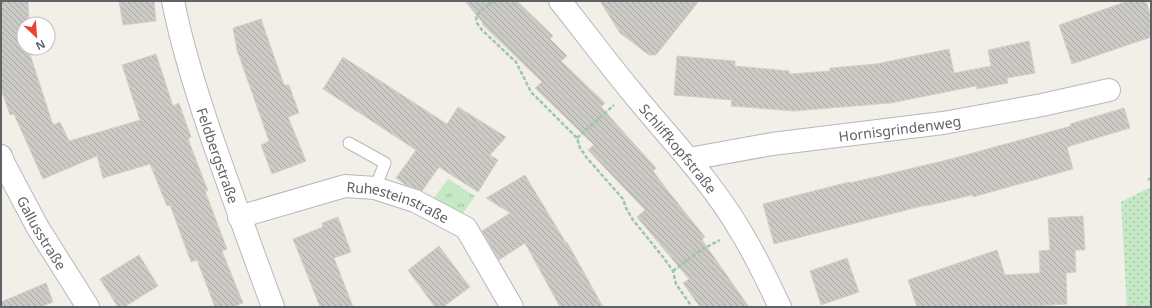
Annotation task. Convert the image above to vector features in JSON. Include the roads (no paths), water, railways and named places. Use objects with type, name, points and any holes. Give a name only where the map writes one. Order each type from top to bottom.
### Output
[{"type":"street","name":"Feldbergstraße","points":[[173,1],[187,62],[239,217],[273,307]]},
{"type":"street","name":"Schliffkopfstraße","points":[[560,1],[632,92],[690,159],[713,190],[741,231],[765,274],[780,307]]},
{"type":"street","name":"Hornisgrindenweg","points":[[690,159],[772,144],[943,123],[1042,105],[1109,90]]},
{"type":"street","name":"Gallusstraße","points":[[1,156],[38,228],[88,307]]},
{"type":"street","name":"Ruhesteinstraße","points":[[239,217],[345,186],[375,188],[415,201],[466,228],[512,307]]},
{"type":"lane","points":[[349,143],[385,163],[375,188]]}]
